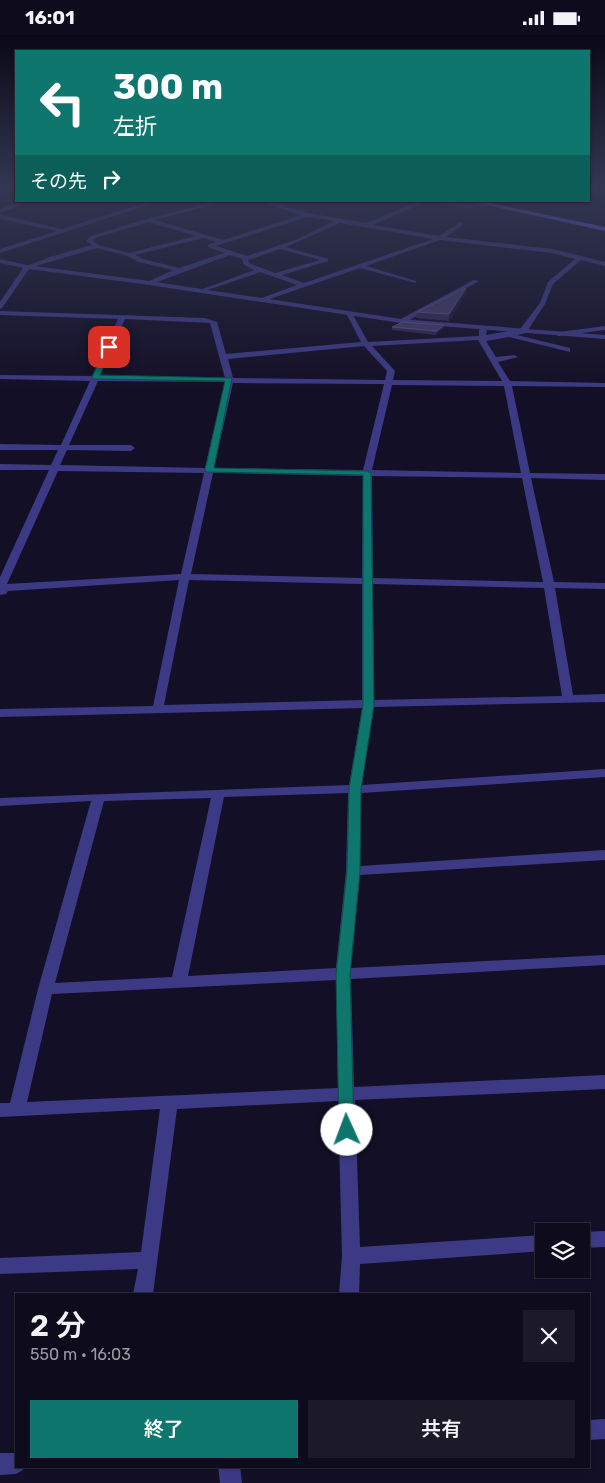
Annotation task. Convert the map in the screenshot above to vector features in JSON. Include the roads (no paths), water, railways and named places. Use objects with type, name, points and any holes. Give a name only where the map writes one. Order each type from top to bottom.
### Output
[{"type":"street","points":[[65,255],[27,267],[0,308],[213,322],[229,379],[158,708]]},
{"type":"street","points":[[130,255],[141,261],[179,270]]},
{"type":"street","points":[[148,283],[224,255]]},
{"type":"street","points":[[234,255],[246,258],[257,255]]},
{"type":"street","points":[[276,275],[326,260],[307,255]]},
{"type":"street","points":[[261,300],[393,255]]},
{"type":"street","points":[[569,255],[605,264]]},
{"type":"street","points":[[223,357],[366,343],[509,335],[523,331],[543,303],[550,283],[581,257]]},
{"type":"street","points":[[246,258],[244,260],[246,264],[303,285]]},
{"type":"street","points":[[0,261],[27,267],[202,290],[455,329],[484,328],[605,337]]},
{"type":"street","points":[[361,266],[414,282]]},
{"type":"street","points":[[202,290],[260,270]]},
{"type":"street","points":[[401,321],[476,281]]},
{"type":"street","points":[[348,1293],[351,1256],[343,974],[353,871],[355,789],[368,705],[369,582],[367,473],[388,382],[391,378],[391,371],[366,343],[349,313]]},
{"type":"street","points":[[174,319],[181,314]]},
{"type":"street","points":[[0,587],[123,317]]},
{"type":"street","points":[[484,328],[482,338],[507,383],[549,584],[568,698]]},
{"type":"street","points":[[559,334],[605,328]]},
{"type":"street","points":[[509,335],[567,350]]},
{"type":"street","points":[[493,360],[514,357]]},
{"type":"street","points":[[0,377],[605,385]]},
{"type":"street","points":[[0,447],[131,448]]},
{"type":"street","points":[[0,467],[605,477]]},
{"type":"street","points":[[0,587],[185,577],[605,586]]},
{"type":"street","points":[[0,587],[3,590],[0,596]]},
{"type":"street","points":[[0,713],[605,698]]},
{"type":"street","points":[[0,802],[355,789],[605,773]]},
{"type":"street","points":[[179,982],[218,794]]},
{"type":"street","points":[[99,797],[46,989],[8,1110],[169,1104],[346,1093],[605,1082]]},
{"type":"street","points":[[353,871],[605,855]]},
{"type":"street","points":[[46,989],[605,960]]},
{"type":"street","points":[[143,1293],[169,1104]]},
{"type":"street","points":[[590,1240],[605,1239]]},
{"type":"street","points":[[351,1256],[535,1244]]},
{"type":"street","points":[[0,1267],[149,1260]]},
{"type":"street","points":[[590,1430],[605,1429]]},
{"type":"street","points":[[0,1464],[15,1463]]},
{"type":"street","points":[[229,1468],[231,1483]]}]
